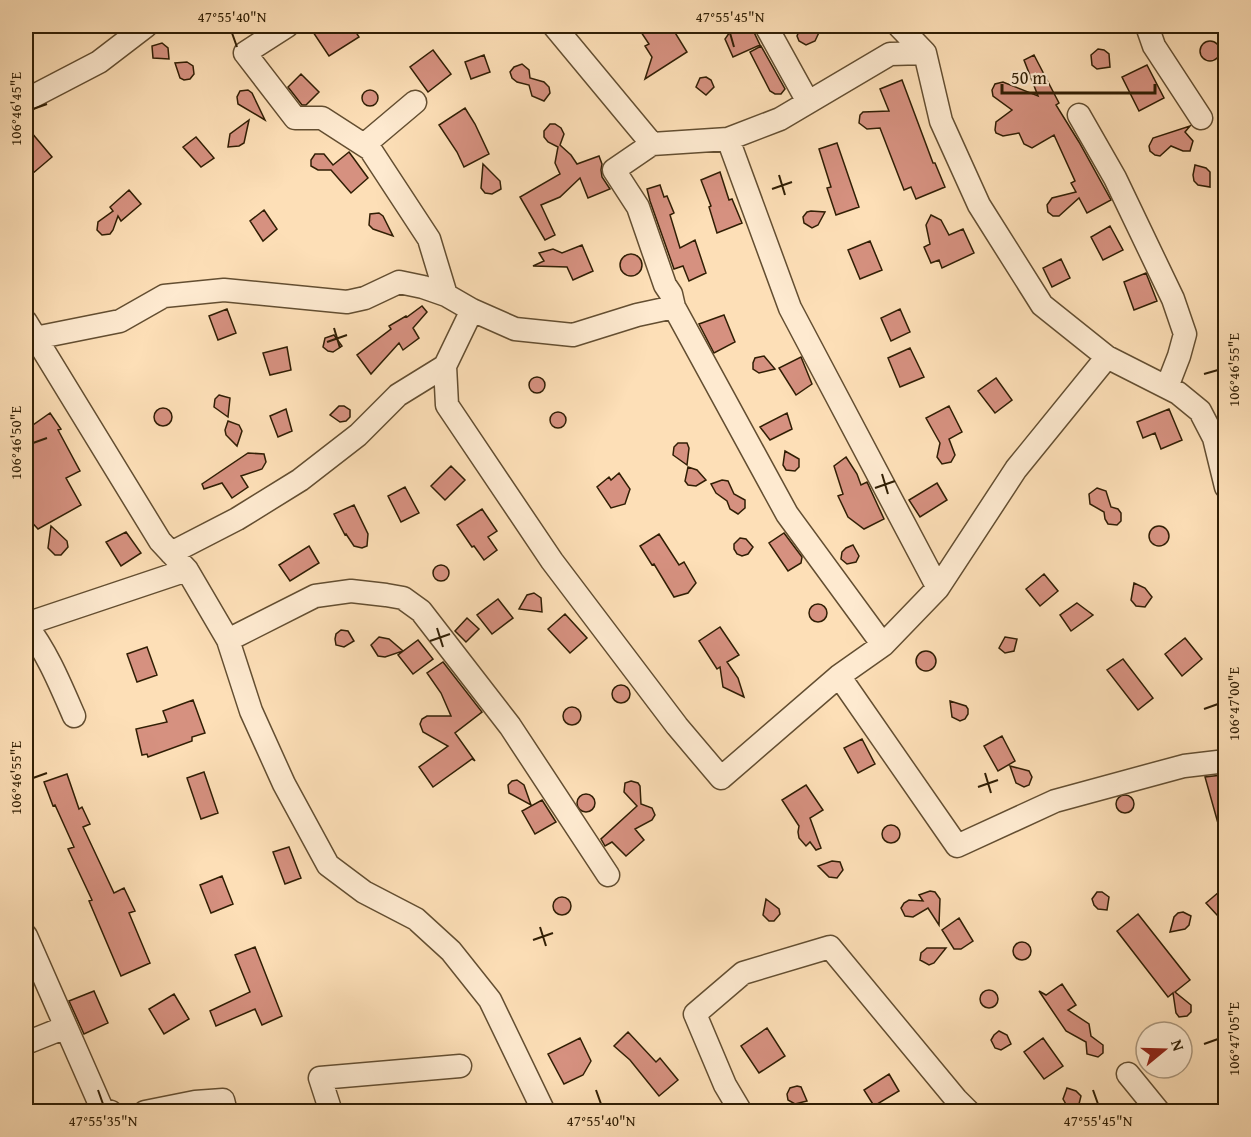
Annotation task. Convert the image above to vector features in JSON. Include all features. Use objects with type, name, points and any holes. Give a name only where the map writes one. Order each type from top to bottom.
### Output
[{"type":"street","points":[[26,100],[99,62],[146,26]]},
{"type":"street","points":[[287,26],[245,52],[294,118],[322,117],[369,149],[429,239],[446,295]]},
{"type":"street","points":[[554,26],[652,144]]},
{"type":"street","points":[[766,26],[808,102]]},
{"type":"street","points":[[899,26],[925,53],[942,122],[979,204],[1042,305],[1107,357],[1178,393],[1200,411],[1214,438],[1226,487]]},
{"type":"street","points":[[1147,26],[1154,46],[1201,118]]},
{"type":"street","points":[[883,645],[788,514],[674,308],[671,294],[665,285],[638,207],[614,170],[652,144],[728,139],[780,119],[890,54],[925,53]]},
{"type":"street","points":[[364,145],[415,102]]},
{"type":"street","points":[[1079,115],[1115,178],[1173,299],[1185,334],[1167,387]]},
{"type":"street","points":[[728,139],[790,308],[938,588]]},
{"type":"street","points":[[544,1112],[490,1000],[451,951],[416,920],[364,892],[328,865],[284,784],[256,722],[228,640],[186,570],[160,541],[29,334],[120,321],[164,296],[224,290],[347,302],[365,298],[399,282],[446,295],[471,310],[515,329],[573,335],[637,315],[674,308]]},
{"type":"street","points":[[471,310],[445,366],[447,405],[552,561],[677,726],[721,778],[839,676],[883,645],[938,588],[1016,469],[1107,357]]},
{"type":"street","points":[[171,553],[237,519],[300,480],[358,435],[398,395],[445,366]]},
{"type":"street","points":[[74,716],[58,677],[26,625],[186,570]]},
{"type":"street","points":[[228,640],[315,596],[351,591],[404,598],[421,611],[452,654],[510,726],[608,875]]},
{"type":"street","points":[[839,676],[957,846],[1056,801],[1184,766],[1226,761]]},
{"type":"street","points":[[26,936],[104,1111]]},
{"type":"street","points":[[741,1112],[725,1085],[695,1014],[744,973],[830,947],[969,1112]]},
{"type":"street","points":[[26,1043],[66,1027]]},
{"type":"street","points":[[331,1112],[320,1078],[460,1066]]},
{"type":"street","points":[[1128,1074],[1159,1112]]},
{"type":"street","points":[[145,1112],[195,1102],[223,1100],[226,1112]]},
{"type":"building","points":[[309,26],[352,26],[359,37],[329,56]]},
{"type":"building","points":[[637,26],[671,26],[687,52],[645,79],[652,57],[645,46],[649,44]]},
{"type":"building","points":[[734,26],[751,26],[760,45],[733,57],[725,39]]},
{"type":"building","points":[[801,26],[822,26],[815,41],[806,45],[799,41],[797,36]]},
{"type":"building","points":[[1210,41],[1217,44],[1220,51],[1217,58],[1210,61],[1203,58],[1200,51],[1203,44]]},
{"type":"building","points":[[162,43],[168,48],[169,59],[153,58],[152,46]]},
{"type":"building","points":[[761,46],[785,89],[781,94],[770,91],[750,52]]},
{"type":"building","points":[[1098,49],[1109,54],[1110,67],[1097,69],[1092,65],[1091,55]]},
{"type":"building","points":[[433,50],[451,74],[428,92],[410,67]]},
{"type":"building","points":[[484,55],[490,72],[471,79],[465,62]]},
{"type":"building","points":[[1034,55],[1059,103],[1056,105],[1111,200],[1087,213],[1079,198],[1059,216],[1053,216],[1048,212],[1047,205],[1052,198],[1076,192],[1071,183],[1075,181],[1054,135],[1032,148],[1024,144],[1019,133],[1003,136],[996,133],[996,122],[1012,110],[993,96],[992,90],[995,84],[1003,82],[1038,96],[1024,60]]},
{"type":"building","points":[[187,62],[193,66],[194,74],[190,79],[184,80],[180,78],[175,63]]},
{"type":"building","points":[[522,64],[529,70],[530,78],[544,82],[549,87],[550,93],[544,101],[532,96],[529,85],[512,78],[510,72],[514,67]]},
{"type":"building","points":[[1147,65],[1164,98],[1139,111],[1122,77]]},
{"type":"building","points":[[301,74],[319,92],[306,105],[302,105],[288,87]]},
{"type":"building","points":[[706,77],[711,80],[714,87],[706,95],[696,87],[700,78]]},
{"type":"building","points":[[902,80],[933,163],[945,187],[916,199],[911,187],[904,190],[880,128],[867,129],[859,123],[863,112],[889,111],[880,89]]},
{"type":"building","points":[[248,90],[252,93],[265,120],[238,104],[237,97],[240,91]]},
{"type":"building","points":[[367,90],[373,90],[378,98],[376,104],[367,106],[362,101],[362,95]]},
{"type":"building","points":[[465,108],[489,154],[464,167],[439,125]]},
{"type":"building","points":[[249,120],[244,143],[228,147],[230,134]]},
{"type":"building","points":[[550,124],[561,128],[564,134],[560,145],[577,164],[599,156],[602,164],[602,177],[610,189],[588,198],[580,178],[560,197],[541,205],[555,235],[545,240],[520,197],[560,174],[555,163],[558,147],[544,137],[544,131]]},
{"type":"building","points":[[26,126],[52,157],[32,174],[26,166]]},
{"type":"building","points":[[1190,126],[1185,132],[1193,141],[1190,151],[1171,146],[1160,156],[1150,151],[1149,146],[1153,138]]},
{"type":"building","points":[[196,137],[214,158],[201,167],[183,147]]},
{"type":"building","points":[[837,143],[859,207],[836,215],[827,188],[831,187],[819,149]]},
{"type":"building","points":[[349,152],[368,178],[351,193],[331,170],[318,170],[311,166],[311,160],[315,154],[324,154],[333,165]]},
{"type":"building","points":[[483,164],[500,181],[501,189],[492,194],[485,193],[481,188]]},
{"type":"building","points":[[1195,165],[1206,168],[1210,172],[1210,187],[1198,185],[1194,181]]},
{"type":"building","points":[[720,172],[729,200],[732,199],[742,223],[717,233],[709,207],[711,206],[701,180]]},
{"type":"building","points":[[660,185],[674,213],[670,215],[680,248],[695,240],[706,273],[689,281],[683,266],[674,269],[650,201],[647,189]]},
{"type":"building","points":[[129,190],[141,204],[121,221],[118,216],[110,234],[102,235],[97,230],[98,222],[113,211],[110,207]]},
{"type":"building","points":[[264,210],[277,229],[263,241],[250,221]]},
{"type":"building","points":[[807,212],[825,212],[818,225],[812,228],[804,223],[803,217]]},
{"type":"building","points":[[379,213],[383,216],[393,236],[373,229],[369,225],[370,214]]},
{"type":"building","points":[[931,215],[941,220],[949,235],[963,229],[974,253],[942,268],[939,260],[931,263],[924,247],[930,244],[926,225]]},
{"type":"building","points":[[1110,226],[1123,250],[1103,260],[1091,237]]},
{"type":"building","points":[[870,241],[882,270],[860,279],[848,250]]},
{"type":"building","points":[[582,245],[593,271],[573,280],[567,267],[533,266],[544,261],[539,253],[553,249],[562,253]]},
{"type":"building","points":[[631,254],[639,257],[642,265],[639,273],[631,276],[623,273],[620,265],[623,257]]},
{"type":"building","points":[[1061,259],[1070,278],[1052,287],[1043,268]]},
{"type":"building","points":[[1146,273],[1157,301],[1134,310],[1124,282]]},
{"type":"building","points":[[422,306],[427,312],[413,328],[419,338],[403,350],[399,343],[371,374],[357,355],[391,329],[389,326]]},
{"type":"building","points":[[227,309],[236,333],[218,340],[209,316]]},
{"type":"building","points":[[900,309],[910,332],[891,341],[881,318]]},
{"type":"building","points":[[724,315],[735,342],[714,353],[699,324]]},
{"type":"building","points":[[334,335],[342,346],[333,352],[328,351],[323,347],[325,338]]},
{"type":"building","points":[[287,347],[291,370],[270,375],[263,353]]},
{"type":"building","points":[[910,348],[924,377],[900,387],[888,358]]},
{"type":"building","points":[[764,356],[775,369],[759,373],[753,369],[753,363],[755,358]]},
{"type":"building","points":[[801,357],[812,384],[796,395],[779,368]]},
{"type":"building","points":[[534,377],[540,377],[545,385],[543,391],[534,393],[529,388],[529,382]]},
{"type":"building","points":[[996,378],[1012,400],[995,413],[978,391]]},
{"type":"building","points":[[219,395],[230,398],[228,417],[214,407],[215,399]]},
{"type":"building","points":[[339,406],[350,410],[350,417],[346,421],[340,422],[330,415]]},
{"type":"building","points":[[949,406],[962,432],[949,439],[955,455],[951,462],[942,464],[937,457],[940,443],[926,418]]},
{"type":"building","points":[[163,408],[169,411],[172,417],[169,423],[163,426],[157,423],[154,417],[157,411]]},
{"type":"building","points":[[286,409],[292,431],[278,437],[270,416]]},
{"type":"building","points":[[1169,409],[1182,440],[1161,449],[1155,433],[1143,438],[1137,422]]},
{"type":"building","points":[[555,412],[561,412],[566,420],[564,426],[555,428],[550,423],[550,417]]},
{"type":"building","points":[[50,413],[61,429],[58,430],[80,471],[66,478],[81,505],[38,529],[26,516],[26,430]]},
{"type":"building","points":[[787,413],[792,429],[770,440],[760,427]]},
{"type":"building","points":[[228,421],[239,425],[242,431],[237,446],[226,435]]},
{"type":"building","points":[[678,443],[687,443],[689,448],[687,465],[673,455],[674,447]]},
{"type":"building","points":[[785,451],[799,459],[799,467],[795,471],[786,470],[783,465]]},
{"type":"building","points":[[248,453],[264,454],[266,462],[262,469],[241,476],[248,487],[232,498],[222,483],[204,489],[202,484]]},
{"type":"building","points":[[846,457],[861,485],[867,482],[884,519],[864,529],[848,517],[838,496],[843,494],[834,466]]},
{"type":"building","points":[[451,466],[465,480],[445,500],[431,486]]},
{"type":"building","points":[[688,467],[697,470],[706,480],[696,486],[688,485],[685,481]]},
{"type":"building","points":[[619,473],[630,489],[625,504],[611,508],[597,487],[609,477],[611,480]]},
{"type":"building","points":[[722,480],[728,481],[734,494],[745,500],[745,508],[738,514],[730,509],[727,501],[716,493],[711,484]]},
{"type":"building","points":[[937,483],[947,500],[920,517],[909,500]]},
{"type":"building","points":[[405,487],[419,513],[401,522],[388,496]]},
{"type":"building","points":[[1097,488],[1106,491],[1111,507],[1118,509],[1121,513],[1121,521],[1117,525],[1108,524],[1104,512],[1090,504],[1089,494]]},
{"type":"building","points":[[354,505],[368,534],[367,546],[362,548],[354,546],[345,535],[334,514]]},
{"type":"building","points":[[482,509],[497,531],[488,537],[497,550],[484,560],[457,525]]},
{"type":"building","points":[[51,526],[67,541],[68,547],[61,555],[55,555],[48,548]]},
{"type":"building","points":[[1159,526],[1166,529],[1169,536],[1166,543],[1159,546],[1152,543],[1149,536],[1152,529]]},
{"type":"building","points":[[126,532],[141,553],[121,566],[106,542]]},
{"type":"building","points":[[784,533],[802,557],[801,563],[788,571],[769,543]]},
{"type":"building","points":[[659,534],[679,565],[684,562],[696,583],[688,593],[674,597],[640,546]]},
{"type":"building","points":[[740,538],[746,539],[753,547],[748,554],[742,556],[734,549],[734,544]]},
{"type":"building","points":[[853,545],[859,556],[856,562],[847,564],[841,559],[842,552]]},
{"type":"building","points":[[309,546],[319,563],[290,581],[279,565]]},
{"type":"building","points":[[438,565],[444,565],[449,573],[447,579],[438,581],[433,576],[433,570]]},
{"type":"building","points":[[1044,574],[1058,591],[1040,606],[1026,589]]},
{"type":"building","points":[[1134,583],[1145,588],[1152,597],[1145,607],[1136,606],[1131,600]]},
{"type":"building","points":[[534,593],[541,598],[542,612],[519,609],[527,595]]},
{"type":"building","points":[[498,599],[513,618],[492,634],[477,615]]},
{"type":"building","points":[[1077,603],[1093,615],[1071,631],[1060,615]]},
{"type":"building","points":[[818,604],[824,607],[827,613],[824,619],[818,622],[812,619],[809,613],[812,607]]},
{"type":"building","points":[[565,614],[587,638],[570,653],[548,629]]},
{"type":"building","points":[[467,618],[479,629],[466,642],[455,631]]},
{"type":"building","points":[[720,627],[739,655],[727,662],[738,678],[744,697],[723,687],[720,667],[717,669],[699,641]]},
{"type":"building","points":[[341,630],[348,631],[354,641],[344,647],[336,645],[336,634]]},
{"type":"building","points":[[379,637],[389,639],[403,651],[385,657],[378,656],[371,645]]},
{"type":"building","points":[[1005,637],[1017,639],[1014,651],[1005,653],[999,648]]},
{"type":"building","points":[[1185,638],[1202,659],[1182,676],[1165,654]]},
{"type":"building","points":[[418,640],[433,659],[413,674],[398,655]]},
{"type":"building","points":[[147,647],[157,675],[137,682],[127,654]]},
{"type":"building","points":[[926,651],[933,654],[936,661],[933,668],[926,671],[919,668],[916,661],[919,654]]},
{"type":"building","points":[[1123,659],[1153,698],[1138,710],[1107,670]]},
{"type":"building","points":[[443,662],[482,712],[455,733],[475,761],[472,759],[433,787],[419,767],[448,746],[423,732],[420,724],[427,716],[451,716],[441,693],[427,673]]},
{"type":"building","points":[[621,685],[627,688],[630,694],[627,700],[621,703],[615,700],[612,694],[615,688]]},
{"type":"building","points":[[193,700],[205,733],[192,737],[192,741],[148,757],[147,754],[142,755],[136,729],[167,722],[163,711]]},
{"type":"building","points":[[950,701],[966,706],[968,714],[965,719],[960,721],[952,717]]},
{"type":"building","points":[[572,707],[578,710],[581,716],[578,722],[572,725],[566,722],[563,716],[566,710]]},
{"type":"building","points":[[1002,736],[1015,761],[998,771],[984,746]]},
{"type":"building","points":[[862,739],[875,764],[858,773],[844,748]]},
{"type":"building","points":[[1010,766],[1029,771],[1032,777],[1029,785],[1024,787],[1016,783]]},
{"type":"building","points":[[204,772],[218,813],[201,819],[187,778]]},
{"type":"building","points":[[67,774],[79,809],[82,807],[90,824],[83,827],[114,893],[124,888],[135,911],[129,913],[150,963],[121,976],[89,901],[92,900],[68,849],[74,847],[55,805],[53,806],[44,782]]},
{"type":"building","points":[[1222,775],[1226,784],[1226,834],[1221,834],[1205,777]]},
{"type":"building","points":[[517,780],[524,785],[531,805],[509,793],[508,785]]},
{"type":"building","points":[[631,781],[640,786],[641,804],[652,808],[655,815],[652,820],[635,829],[644,840],[626,856],[612,842],[605,846],[601,839],[637,806],[624,792],[625,783]]},
{"type":"building","points":[[806,785],[823,810],[810,818],[821,848],[816,850],[810,842],[806,846],[799,838],[799,826],[782,800]]},
{"type":"building","points":[[586,794],[592,797],[595,803],[592,809],[586,812],[580,809],[577,803],[580,797]]},
{"type":"building","points":[[1125,795],[1131,798],[1134,804],[1131,810],[1125,813],[1119,810],[1116,804],[1119,798]]},
{"type":"building","points":[[542,800],[556,822],[535,834],[522,811]]},
{"type":"building","points":[[891,825],[897,828],[900,834],[897,840],[891,843],[885,840],[882,834],[885,828]]},
{"type":"building","points":[[289,847],[301,878],[285,884],[273,852]]},
{"type":"building","points":[[832,861],[840,862],[843,870],[837,878],[829,877],[818,866]]},
{"type":"building","points":[[222,876],[233,904],[211,913],[200,885]]},
{"type":"building","points":[[1226,886],[1226,907],[1217,915],[1206,903]]},
{"type":"building","points":[[930,891],[935,892],[940,899],[939,925],[928,908],[913,917],[905,916],[901,908],[904,903],[909,900],[923,901],[919,895]]},
{"type":"building","points":[[1097,892],[1102,892],[1109,897],[1107,910],[1098,909],[1094,905],[1092,899]]},
{"type":"building","points":[[562,897],[568,900],[571,906],[568,912],[562,915],[556,912],[553,906],[556,900]]},
{"type":"building","points":[[766,899],[779,909],[780,914],[774,921],[769,921],[763,915]]},
{"type":"building","points":[[1183,912],[1191,916],[1189,925],[1185,929],[1170,932],[1174,917]]},
{"type":"building","points":[[1138,914],[1190,980],[1175,992],[1191,1005],[1191,1012],[1187,1016],[1179,1017],[1176,1013],[1173,993],[1168,997],[1117,931]]},
{"type":"building","points":[[959,918],[973,941],[961,949],[954,949],[942,930]]},
{"type":"building","points":[[1022,942],[1028,945],[1031,951],[1028,957],[1022,960],[1016,957],[1013,951],[1016,945]]},
{"type":"building","points":[[255,947],[282,1016],[262,1025],[255,1009],[216,1026],[210,1011],[250,992],[235,955]]},
{"type":"building","points":[[927,948],[946,948],[934,963],[929,965],[920,960],[921,953]]},
{"type":"building","points":[[1062,984],[1076,1005],[1068,1010],[1089,1024],[1091,1036],[1103,1045],[1103,1053],[1098,1057],[1087,1054],[1086,1042],[1066,1031],[1039,991],[1046,995]]},
{"type":"building","points":[[989,990],[995,993],[998,999],[995,1005],[989,1008],[983,1005],[980,999],[983,993]]},
{"type":"building","points":[[94,991],[108,1023],[84,1034],[69,1001]]},
{"type":"building","points":[[174,994],[189,1019],[164,1034],[149,1009]]},
{"type":"building","points":[[767,1028],[785,1056],[759,1073],[741,1046]]},
{"type":"building","points":[[999,1031],[1007,1035],[1011,1044],[1001,1050],[995,1048],[991,1040]]},
{"type":"building","points":[[628,1032],[656,1062],[660,1058],[678,1080],[659,1096],[630,1060],[614,1046]]},
{"type":"building","points":[[580,1038],[591,1061],[583,1075],[564,1084],[548,1054]]},
{"type":"building","points":[[1043,1038],[1063,1066],[1044,1079],[1024,1052]]},
{"type":"building","points":[[889,1074],[899,1091],[874,1106],[864,1090]]},
{"type":"building","points":[[801,1087],[807,1101],[795,1104],[788,1100],[787,1094],[790,1088]]},
{"type":"building","points":[[1067,1088],[1076,1091],[1081,1096],[1079,1104],[1075,1107],[1067,1106],[1063,1099]]}]
